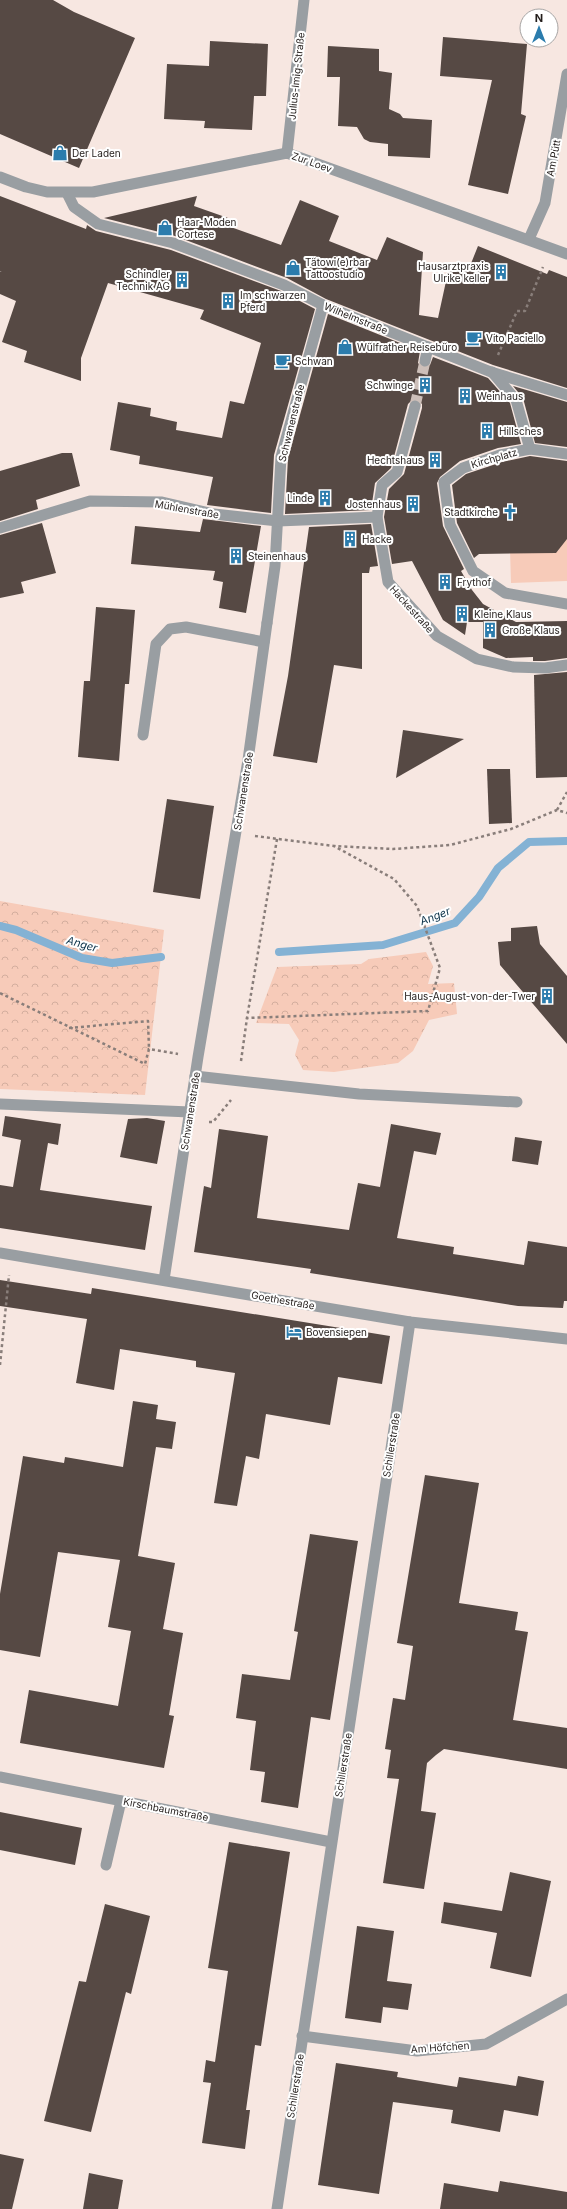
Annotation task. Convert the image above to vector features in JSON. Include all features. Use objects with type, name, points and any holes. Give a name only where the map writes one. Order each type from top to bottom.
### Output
[{"type":"street","name":"Julius-Imig-Straße","points":[[287,153],[304,0]]},
{"type":"street","name":"Am Pütt","points":[[529,239],[545,203],[567,74]]},
{"type":"street","name":"Zur Loev","points":[[0,178],[26,188],[67,193],[93,192],[121,188],[287,153],[529,239],[567,254]]},
{"type":"street","name":"Wilhelmstraße","points":[[67,193],[74,207],[98,224],[173,243],[284,285],[323,305],[491,372],[567,396]]},
{"type":"street","name":"Schwanenstraße","points":[[164,1280],[198,1057],[236,833],[267,623],[275,566],[281,457],[323,305]]},
{"type":"street","points":[[425,361],[428,347]]},
{"type":"street","name":"Kirchplatz","points":[[491,372],[516,400],[530,449]]},
{"type":"street","name":"Hackestraße","points":[[415,406],[397,472],[382,485],[377,517],[388,582],[437,636],[477,659],[513,667],[545,668],[567,665]]},
{"type":"street","name":"Kirchplatz","points":[[567,454],[530,449],[500,455],[463,468],[444,482],[450,525],[473,571],[505,593],[567,604]]},
{"type":"street","name":"Mühlenstraße","points":[[0,528],[90,501],[162,502],[214,514],[278,521],[377,517]]},
{"type":"street","points":[[143,734],[156,644],[170,629],[186,627],[264,642]]},
{"type":"street","points":[[195,1076],[359,1094],[517,1102]]},
{"type":"street","points":[[0,1104],[190,1112]]},
{"type":"street","name":"Goethestraße","points":[[5,1254],[410,1322],[567,1339]]},
{"type":"street","name":"Schillerstraße","points":[[277,2209],[410,1322]]},
{"type":"street","name":"Kirschbaumstraße","points":[[0,1777],[331,1842]]},
{"type":"street","points":[[106,1865],[121,1801]]},
{"type":"street","name":"Am Höfchen","points":[[302,2036],[417,2051],[486,2044],[567,1999]]},
{"type":"path","points":[[491,372],[517,311],[525,311],[543,266]]},
{"type":"path","points":[[236,833],[334,846],[393,849],[450,845],[510,829],[556,810],[567,792]]},
{"type":"path","points":[[556,810],[567,813]]},
{"type":"path","points":[[277,839],[247,1018],[428,1011],[440,968],[417,906],[394,879],[334,846]]},
{"type":"path","points":[[0,993],[68,1028],[145,1064],[149,1049],[148,1021],[68,1028]]},
{"type":"path","points":[[149,1049],[198,1057]]},
{"type":"path","points":[[0,1365],[5,1254]]},
{"type":"green space","points":[[567,539],[567,581],[511,583],[510,549],[555,552],[559,550],[557,546]]},
{"type":"green space","points":[[0,901],[164,930],[145,1095],[0,1089]]},
{"type":"green space","points":[[426,952],[433,966],[428,984],[454,983],[457,1014],[429,1020],[413,1051],[398,1063],[334,1072],[303,1070],[295,1055],[299,1040],[289,1024],[256,1023],[277,967],[361,964],[369,959]]},
{"type":"building","points":[[0,0],[53,0],[74,12],[135,38],[79,168],[0,134]]},
{"type":"building","points":[[443,37],[519,43],[519,48],[527,48],[521,114],[526,116],[508,194],[468,185],[492,80],[440,76]]},
{"type":"building","points":[[210,41],[268,44],[266,96],[254,96],[252,130],[204,128],[205,121],[164,119],[167,64],[209,66]]},
{"type":"building","points":[[328,46],[379,49],[379,71],[392,73],[389,109],[400,114],[403,118],[432,120],[430,158],[388,156],[388,144],[370,142],[364,139],[357,127],[338,126],[340,77],[327,77]]},
{"type":"building","points":[[0,196],[86,229],[87,225],[96,231],[171,250],[281,291],[315,309],[274,455],[271,513],[207,505],[213,477],[139,464],[140,456],[110,450],[118,402],[151,408],[150,416],[177,422],[176,430],[222,438],[230,401],[244,404],[261,343],[200,319],[204,310],[108,283],[81,358],[81,381],[24,362],[27,351],[2,342],[16,301],[0,294]]},
{"type":"building","points":[[197,196],[194,206],[228,218],[225,225],[281,245],[300,200],[339,216],[329,241],[377,260],[387,237],[423,252],[419,315],[438,318],[450,263],[468,271],[478,246],[547,274],[549,270],[567,277],[567,388],[493,365],[326,299],[287,278],[175,236],[104,218]]},
{"type":"building","points":[[328,314],[420,351],[418,363],[423,368],[430,365],[433,357],[488,378],[510,403],[521,444],[498,448],[460,461],[440,477],[437,483],[443,526],[464,569],[461,571],[472,590],[483,604],[516,622],[567,621],[567,658],[533,661],[533,657],[506,658],[483,648],[483,622],[467,622],[465,635],[443,620],[412,561],[392,564],[384,517],[389,489],[404,474],[422,408],[422,404],[417,399],[413,399],[408,404],[391,468],[375,483],[371,510],[285,514],[288,458]]},
{"type":"building","points":[[513,386],[567,402],[567,447],[535,443],[523,398]]},
{"type":"building","points":[[62,453],[72,453],[80,486],[36,500],[38,509],[0,521],[0,471]]},
{"type":"building","name":"Stadtkirche","points":[[530,456],[567,461],[567,539],[556,553],[479,554],[474,558],[457,523],[452,485],[466,474],[502,462]]},
{"type":"building","points":[[203,519],[261,526],[246,613],[219,608],[223,582],[213,580],[215,571],[131,564],[135,526],[200,532]]},
{"type":"building","points":[[42,523],[56,573],[21,582],[24,593],[0,598],[0,535]]},
{"type":"building","points":[[371,524],[378,566],[370,567],[369,573],[362,573],[362,669],[334,665],[317,763],[273,756],[288,676],[309,527]]},
{"type":"building","points":[[96,607],[135,610],[129,684],[125,684],[119,761],[78,757],[84,681],[90,681]]},
{"type":"building","points":[[567,672],[567,777],[536,778],[534,675]]},
{"type":"building","points":[[403,730],[464,739],[396,778]]},
{"type":"building","points":[[487,769],[510,769],[512,823],[489,824]]},
{"type":"building","points":[[167,799],[214,806],[200,899],[153,892]]},
{"type":"building","name":"Haus-August-von-der-Twer","points":[[537,926],[540,944],[567,976],[567,1044],[500,965],[498,942],[511,941],[511,928]]},
{"type":"building","points":[[5,1116],[61,1124],[58,1145],[48,1143],[40,1190],[152,1206],[145,1250],[0,1228],[0,1185],[13,1187],[21,1140],[2,1136]]},
{"type":"building","points":[[147,1118],[165,1121],[157,1164],[120,1157],[128,1119]]},
{"type":"building","points":[[391,1124],[441,1133],[436,1155],[414,1151],[397,1238],[454,1247],[453,1254],[524,1265],[528,1241],[567,1247],[567,1301],[564,1301],[563,1308],[518,1306],[310,1273],[311,1269],[194,1252],[204,1186],[211,1188],[219,1129],[268,1136],[257,1218],[349,1230],[358,1183],[380,1187]]},
{"type":"building","points":[[515,1137],[542,1141],[538,1165],[512,1161]]},
{"type":"building","points":[[0,1280],[91,1294],[92,1288],[390,1336],[382,1384],[338,1377],[330,1425],[266,1414],[259,1459],[246,1456],[237,1506],[214,1503],[235,1373],[196,1367],[196,1361],[120,1349],[114,1390],[76,1383],[87,1319],[0,1306]]},
{"type":"building","points":[[133,1401],[158,1405],[156,1419],[176,1422],[172,1449],[156,1447],[138,1556],[175,1563],[163,1629],[183,1633],[169,1715],[174,1716],[164,1768],[20,1743],[29,1690],[118,1706],[131,1631],[108,1627],[120,1560],[58,1552],[40,1657],[0,1650],[0,1594],[23,1456],[64,1463],[65,1457],[123,1467]]},
{"type":"building","points":[[425,1475],[479,1483],[459,1603],[518,1612],[515,1630],[528,1632],[513,1720],[567,1728],[567,1769],[444,1749],[436,1755],[427,1763],[421,1811],[436,1813],[424,1889],[383,1883],[399,1779],[387,1778],[391,1750],[385,1749],[393,1698],[405,1700],[413,1646],[397,1643]]},
{"type":"building","points":[[310,1534],[358,1541],[330,1720],[311,1717],[298,1808],[261,1802],[265,1772],[250,1770],[256,1721],[236,1718],[242,1674],[290,1680],[298,1632],[294,1631]]},
{"type":"building","points":[[0,1812],[82,1828],[75,1865],[0,1850]]},
{"type":"building","points":[[229,1842],[290,1852],[261,2046],[255,2045],[246,2110],[250,2110],[245,2149],[202,2143],[211,2083],[203,2082],[206,2060],[215,2062],[228,1971],[208,1968]]},
{"type":"building","points":[[510,1872],[551,1881],[531,1977],[490,1968],[497,1933],[441,1923],[444,1902],[502,1911]]},
{"type":"building","points":[[105,1904],[150,1916],[131,1994],[126,1992],[91,2132],[44,2121],[79,1981],[86,1982]]},
{"type":"building","points":[[357,1926],[394,1931],[387,1981],[412,1984],[408,2010],[383,2007],[381,2023],[345,2018]]},
{"type":"building","points":[[336,2063],[398,2072],[397,2077],[457,2087],[459,2077],[516,2086],[518,2076],[544,2081],[538,2116],[504,2110],[500,2132],[451,2123],[453,2110],[393,2102],[379,2194],[318,2185]]},
{"type":"building","points":[[0,2154],[24,2159],[12,2209],[0,2209]]},
{"type":"building","points":[[89,2173],[123,2180],[118,2209],[83,2209]]},
{"type":"building","points":[[500,2181],[567,2192],[567,2209],[440,2209],[444,2183],[498,2192]]},
{"type":"waterway","name":"Anger","points":[[279,952],[383,945],[455,923],[479,897],[498,868],[529,842],[567,841]]},
{"type":"waterway","name":"Anger","points":[[0,926],[16,930],[82,958],[112,963],[161,957]]},
{"type":"tunnel","points":[[415,406],[425,361]]},
{"type":"place","name":"Der Laden","points":[[60,153]]},
{"type":"place","name":"Haar-Moden Cortese","points":[[165,228]]},
{"type":"place","name":"Tätowi(e)rbar Tattoostudio","points":[[293,268]]},
{"type":"place","name":"Hausarztpraxis Ulrike keller","points":[[501,272]]},
{"type":"place","name":"Schindler Technik AG","points":[[182,280]]},
{"type":"place","name":"Im schwarzen Pferd","points":[[228,301]]},
{"type":"place","name":"Vito Paciello","points":[[474,338]]},
{"type":"place","name":"Wülfrather Reisebüro","points":[[345,347]]},
{"type":"place","name":"Schwan","points":[[283,361]]},
{"type":"place","name":"Schwinge","points":[[425,385]]},
{"type":"place","name":"Weinhaus","points":[[465,396]]},
{"type":"place","name":"Hillsches","points":[[487,431]]},
{"type":"place","name":"Hechtshaus","points":[[435,460]]},
{"type":"place","name":"Linde","points":[[325,498]]},
{"type":"place","name":"Jostenhaus","points":[[413,504]]},
{"type":"place","name":"Stadtkirche","points":[[510,512]]},
{"type":"place","name":"Hacke","points":[[350,539]]},
{"type":"place","name":"Steinenhaus","points":[[236,556]]},
{"type":"place","name":"Frythof","points":[[445,582]]},
{"type":"place","name":"Kleine Klaus","points":[[462,614]]},
{"type":"place","name":"Große Klaus","points":[[490,630]]},
{"type":"place","name":"Haus-August-von-der-Twer","points":[[547,996]]},
{"type":"place","name":"Bovensiepen","points":[[294,1332]]}]
